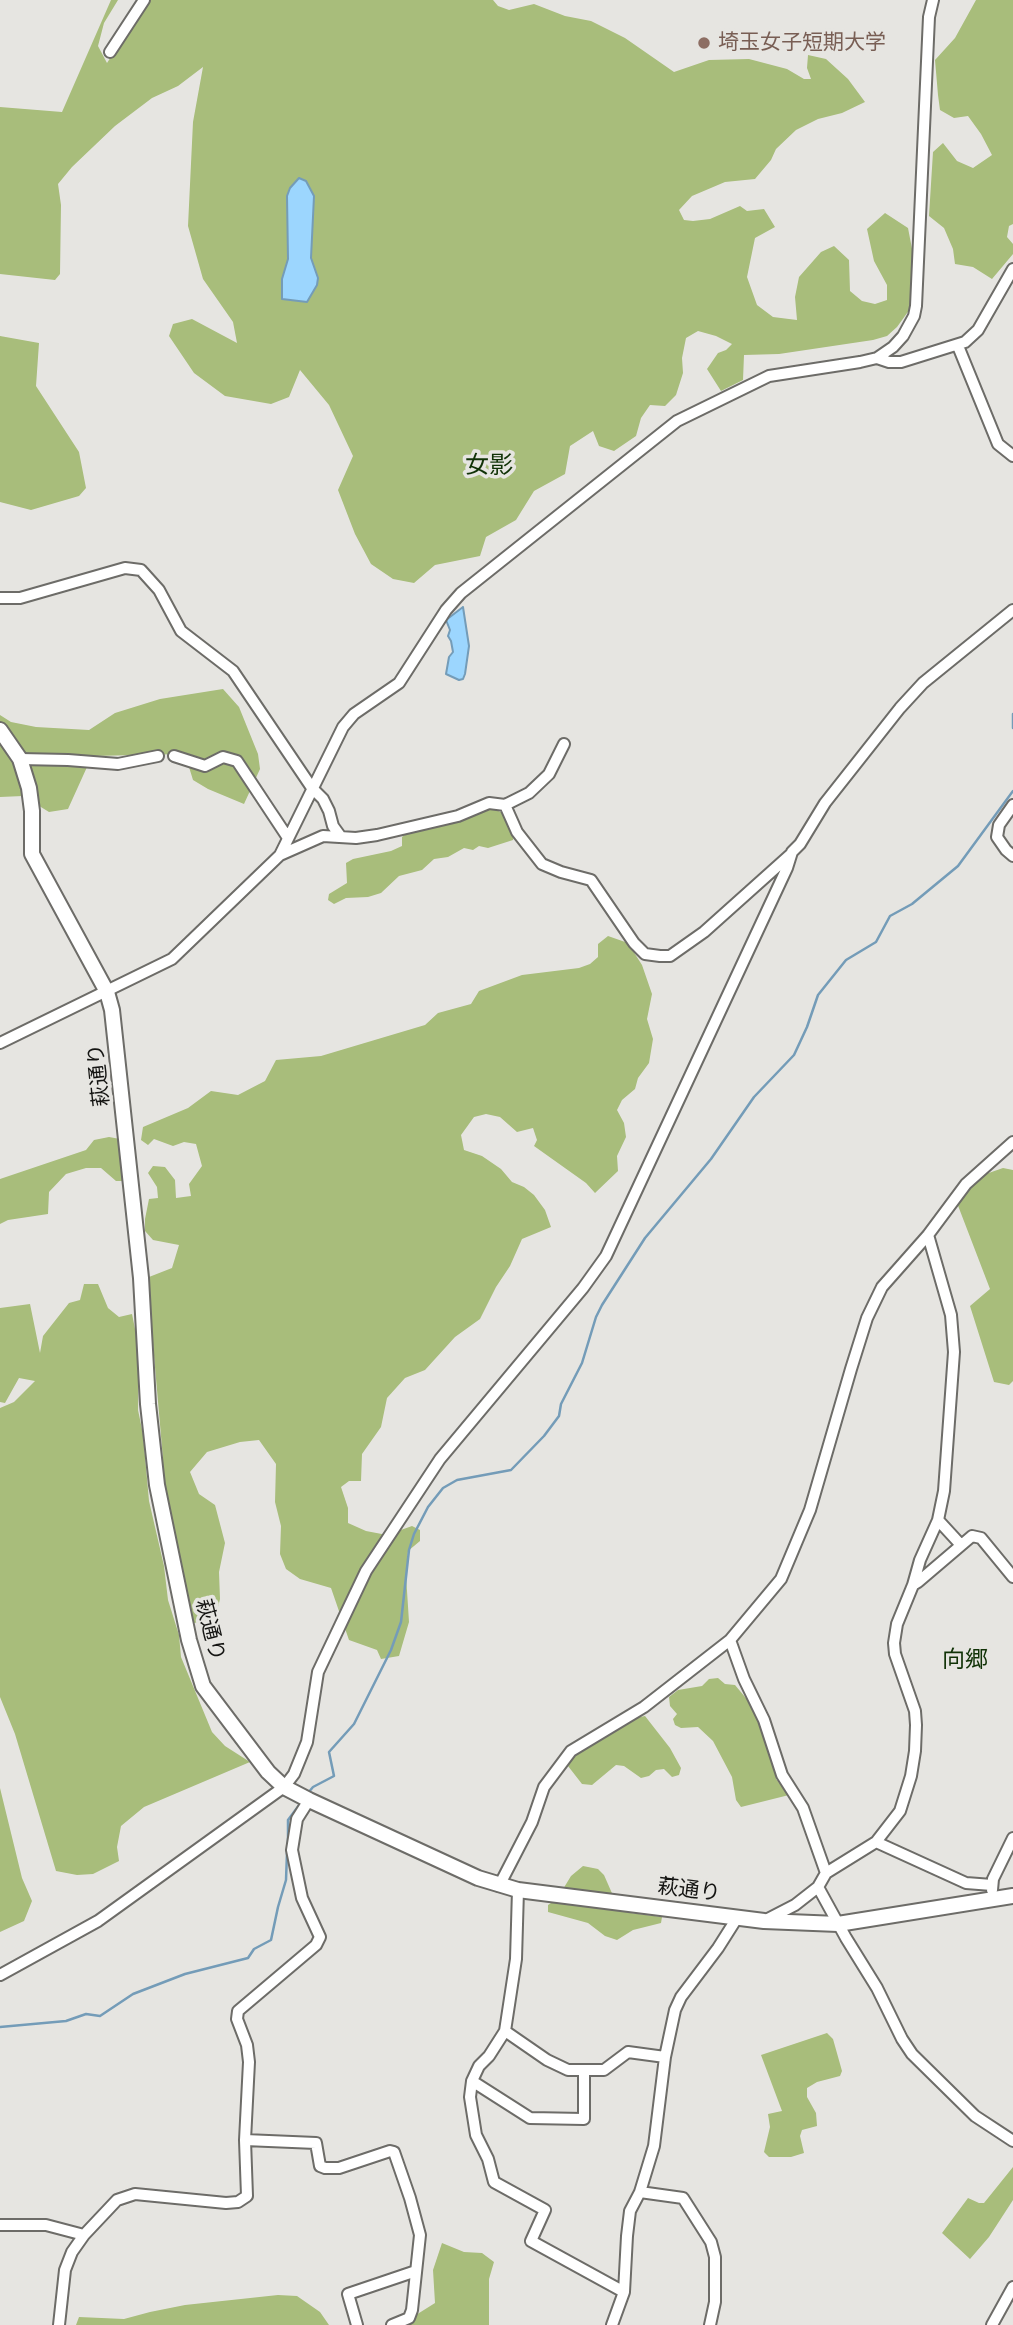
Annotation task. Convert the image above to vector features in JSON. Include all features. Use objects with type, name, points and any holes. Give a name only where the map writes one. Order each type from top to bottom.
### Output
[{"type":"street","points":[[110,52],[144,0]]},
{"type":"street","points":[[280,855],[343,726],[354,714],[399,683],[446,610],[461,593],[677,421],[769,376],[877,358],[904,336],[916,306],[929,18],[933,0]]},
{"type":"street","points":[[877,358],[901,362],[958,346],[978,330],[1013,269]]},
{"type":"street","points":[[958,346],[998,444],[1013,456]]},
{"type":"street","points":[[0,598],[20,598],[125,568],[141,570],[159,590],[181,631],[233,671],[312,788],[323,799],[332,826],[341,837]]},
{"type":"street","points":[[505,805],[517,832],[542,864],[591,880],[634,943],[645,954],[670,956],[704,932],[800,844],[825,803],[900,708],[923,683],[1013,610]]},
{"type":"street","name":"萩通り","points":[[0,730],[20,760],[29,788],[32,853],[107,992],[116,1035],[141,1278],[148,1404],[157,1485],[189,1640],[203,1686],[268,1772],[284,1787],[309,1800],[499,1886],[518,1890],[764,1921],[838,1924],[992,1892],[1013,1896]]},
{"type":"street","points":[[323,836],[356,838],[458,816],[489,803],[505,805],[529,793],[549,774],[564,744]]},
{"type":"street","points":[[20,760],[118,764],[158,756]]},
{"type":"street","points":[[174,756],[205,766],[223,757],[237,761],[288,838]]},
{"type":"street","points":[[1013,805],[999,825],[997,837],[1013,856]]},
{"type":"street","points":[[0,1042],[172,960],[280,855],[323,836],[332,826]]},
{"type":"street","points":[[0,1975],[89,1927],[284,1787],[294,1774],[307,1742],[318,1672],[366,1571],[440,1459],[583,1288],[606,1256],[705,1046],[792,852]]},
{"type":"street","points":[[499,1886],[532,1822],[544,1787],[571,1751],[644,1707],[730,1640],[781,1579],[810,1510],[867,1318],[882,1287],[928,1235],[967,1184],[1013,1142]]},
{"type":"street","points":[[764,1921],[795,1905],[818,1887],[825,1873],[876,1842],[900,1811],[915,1751],[915,1711],[895,1654],[894,1643],[897,1624],[920,1560],[938,1521],[944,1491],[954,1352],[951,1315],[928,1235]]},
{"type":"street","points":[[938,1521],[961,1545]]},
{"type":"street","points":[[913,1585],[972,1536],[981,1538],[1013,1577]]},
{"type":"street","points":[[730,1640],[744,1679],[765,1720],[782,1775],[803,1808],[825,1873]]},
{"type":"street","points":[[59,2325],[67,2263],[84,2235],[108,2207],[135,2194],[226,2203],[245,2199],[247,2196],[245,2140],[250,2062],[237,2019],[238,2011],[316,1945],[320,1937],[302,1898],[292,1850],[297,1819],[309,1800]]},
{"type":"street","points":[[876,1842],[955,1879],[992,1892],[1013,1838]]},
{"type":"street","points":[[818,1887],[912,2054],[975,2116],[1013,2141]]},
{"type":"street","points":[[518,1890],[516,1959],[505,2031],[472,2081],[471,2114],[494,2182],[545,2210],[531,2241],[624,2292]]},
{"type":"street","points":[[612,2325],[624,2292],[630,2211],[640,2192],[654,2146],[665,2057],[675,2010],[681,1997],[718,1948],[737,1917]]},
{"type":"street","points":[[505,2031],[547,2060],[568,2070],[604,2070],[628,2052],[665,2057]]},
{"type":"street","points":[[472,2081],[530,2118],[584,2119],[584,2071]]},
{"type":"street","points":[[245,2140],[316,2143],[320,2166],[325,2168],[339,2168],[394,2152],[420,2235],[412,2310],[409,2318],[392,2325]]},
{"type":"street","points":[[640,2192],[683,2198],[711,2242],[715,2257],[715,2302],[710,2325]]},
{"type":"street","points":[[0,2225],[46,2225],[84,2235]]},
{"type":"street","points":[[357,2325],[348,2294],[415,2271]]},
{"type":"street","points":[[992,2325],[1013,2287]]},
{"type":"green space","points":[[111,0],[118,0],[104,23],[98,46],[107,63],[148,0],[493,0],[498,6],[509,10],[534,4],[565,16],[591,21],[625,38],[674,72],[709,60],[749,59],[787,69],[804,79],[811,79],[807,68],[808,55],[826,59],[848,79],[865,102],[796,130],[776,149],[771,160],[755,179],[725,182],[692,196],[679,210],[684,220],[693,221],[710,219],[740,206],[747,211],[764,209],[775,227],[755,238],[747,277],[757,305],[773,317],[797,320],[795,297],[799,277],[821,252],[834,246],[849,260],[850,291],[862,301],[875,304],[887,300],[887,285],[874,261],[867,229],[885,213],[908,228],[914,282],[910,309],[887,336],[873,340],[779,354],[744,355],[743,380],[721,391],[707,369],[718,353],[732,344],[698,331],[686,338],[682,358],[683,373],[676,395],[665,406],[650,405],[641,418],[636,436],[614,451],[599,446],[593,431],[570,446],[565,474],[534,491],[516,520],[486,537],[480,556],[435,565],[414,583],[393,579],[371,564],[355,534],[338,490],[353,456],[329,405],[300,370],[289,397],[271,404],[225,396],[194,373],[169,336],[173,324],[192,319],[237,343],[233,322],[203,279],[188,226],[193,122],[203,67],[178,86],[152,98],[115,126],[58,184],[61,205],[60,274],[55,280],[0,274],[0,107],[62,112]]},
{"type":"green space","points":[[976,0],[1013,0],[1013,224],[1009,226],[1007,237],[1013,244],[1013,254],[992,279],[973,267],[955,264],[953,249],[944,228],[929,216],[933,152],[943,143],[957,161],[973,168],[992,155],[968,116],[954,118],[940,110],[938,95],[935,60],[955,38]]},
{"type":"green space","points":[[0,336],[39,343],[36,386],[79,452],[86,488],[79,496],[31,510],[0,502]]},
{"type":"green space","points":[[223,689],[239,707],[258,754],[260,769],[244,804],[193,780],[185,754],[92,756],[68,809],[49,812],[23,796],[0,797],[0,715],[11,722],[36,727],[89,730],[115,713],[160,699]]},
{"type":"green space","points":[[489,807],[503,813],[514,834],[513,840],[488,848],[464,848],[448,857],[434,859],[422,870],[399,876],[381,893],[368,897],[346,898],[334,904],[328,900],[329,894],[347,883],[346,863],[391,851],[402,846],[402,837],[406,834]]},
{"type":"green space","points":[[608,936],[628,943],[642,965],[652,994],[647,1019],[653,1039],[649,1063],[638,1078],[635,1089],[622,1100],[617,1110],[624,1123],[626,1137],[617,1156],[618,1171],[595,1193],[586,1183],[534,1146],[537,1140],[533,1128],[517,1132],[500,1117],[486,1114],[474,1117],[461,1135],[464,1150],[482,1156],[501,1169],[512,1182],[534,1195],[545,1210],[551,1227],[522,1239],[480,1319],[455,1337],[425,1370],[405,1378],[387,1398],[381,1427],[362,1454],[361,1481],[349,1481],[341,1487],[348,1508],[348,1523],[366,1531],[387,1535],[412,1526],[420,1530],[420,1541],[408,1551],[406,1575],[409,1622],[399,1656],[381,1659],[377,1650],[349,1640],[331,1588],[300,1579],[286,1569],[280,1554],[281,1526],[275,1502],[276,1464],[259,1440],[240,1442],[207,1452],[190,1472],[199,1494],[215,1505],[225,1543],[219,1572],[220,1599],[215,1619],[194,1623],[186,1602],[162,1484],[163,1459],[149,1298],[149,1277],[172,1268],[179,1245],[153,1240],[145,1231],[145,1219],[149,1199],[158,1198],[157,1187],[148,1173],[153,1166],[165,1167],[175,1180],[176,1198],[191,1196],[189,1184],[202,1166],[196,1144],[184,1142],[173,1146],[154,1139],[148,1145],[141,1140],[143,1127],[188,1108],[211,1091],[238,1095],[265,1081],[276,1060],[321,1056],[425,1025],[438,1013],[471,1004],[479,991],[522,975],[579,968],[590,964],[598,957],[598,944]]},
{"type":"green space","points":[[109,1137],[120,1139],[126,1181],[116,1181],[101,1168],[86,1168],[66,1174],[49,1192],[48,1214],[8,1220],[0,1224],[0,1179],[86,1150],[94,1140]]},
{"type":"green space","points":[[1003,1168],[1013,1170],[1013,1381],[1009,1385],[994,1382],[970,1306],[990,1289],[957,1203],[983,1175]]},
{"type":"green space","points":[[84,1284],[98,1284],[108,1308],[119,1317],[132,1314],[139,1349],[138,1410],[149,1501],[164,1566],[168,1600],[179,1635],[181,1657],[212,1732],[225,1746],[250,1762],[144,1807],[121,1826],[117,1847],[119,1861],[93,1874],[77,1875],[56,1871],[15,1734],[0,1697],[0,1408],[14,1402],[35,1381],[19,1378],[5,1403],[0,1402],[0,1308],[30,1304],[40,1353],[43,1336],[69,1303],[80,1300]]},
{"type":"green space","points":[[718,1678],[725,1684],[735,1685],[755,1709],[775,1764],[776,1779],[789,1795],[741,1807],[736,1800],[732,1777],[713,1741],[698,1727],[681,1728],[675,1725],[673,1719],[677,1714],[670,1706],[669,1697],[678,1690],[702,1686],[709,1679]]},
{"type":"green space","points":[[645,1716],[670,1748],[681,1768],[679,1775],[672,1777],[664,1769],[641,1778],[624,1766],[616,1765],[592,1785],[582,1784],[568,1766],[574,1753],[602,1740],[631,1719]]},
{"type":"green space","points":[[0,1788],[22,1878],[32,1901],[24,1921],[0,1932]]},
{"type":"green space","points":[[583,1866],[598,1869],[604,1875],[618,1907],[631,1913],[662,1917],[661,1923],[633,1930],[617,1940],[605,1936],[588,1923],[548,1912],[548,1905],[557,1899],[571,1876]]},
{"type":"green space","points":[[827,2033],[833,2039],[842,2071],[840,2076],[817,2082],[807,2088],[807,2097],[816,2113],[817,2126],[802,2130],[800,2136],[804,2153],[791,2157],[769,2157],[764,2152],[770,2127],[768,2114],[782,2111],[761,2055]]},
{"type":"green space","points":[[1013,2167],[1013,2200],[989,2237],[970,2259],[942,2233],[968,2198],[984,2203]]},
{"type":"green space","points":[[442,2243],[464,2252],[482,2253],[494,2262],[489,2279],[489,2325],[400,2325],[435,2303],[433,2270]]},
{"type":"green space","points":[[278,2295],[297,2296],[320,2312],[329,2325],[76,2325],[79,2317],[124,2319],[185,2305]]},
{"type":"water","points":[[299,178],[306,181],[314,196],[311,258],[318,278],[307,302],[282,299],[282,279],[288,259],[287,196]]},
{"type":"water","points":[[463,607],[469,646],[465,674],[463,679],[459,680],[446,674],[449,657],[453,652],[446,620]]},
{"type":"waterway","points":[[1013,714],[1013,728]]},
{"type":"waterway","points":[[308,1793],[313,1787],[334,1776],[329,1752],[354,1724],[391,1650],[401,1622],[409,1550],[428,1507],[443,1488],[457,1480],[511,1470],[544,1436],[559,1416],[561,1404],[582,1363],[602,1305],[645,1238],[711,1159],[754,1097],[794,1055],[818,995],[846,960],[876,942],[890,916],[912,904],[958,866],[1013,791]]},
{"type":"waterway","points":[[288,1846],[288,1820],[300,1804]]},
{"type":"waterway","points":[[0,2027],[66,2021],[86,2014],[100,2016],[133,1994],[185,1974],[248,1958],[254,1949],[271,1940],[286,1880],[287,1853]]},
{"type":"place","name":"埼玉女子短期大学","points":[[704,43]]},
{"type":"district","name":"女影","points":[[489,466]]},
{"type":"district","name":"向郷","points":[[965,1660]]}]
